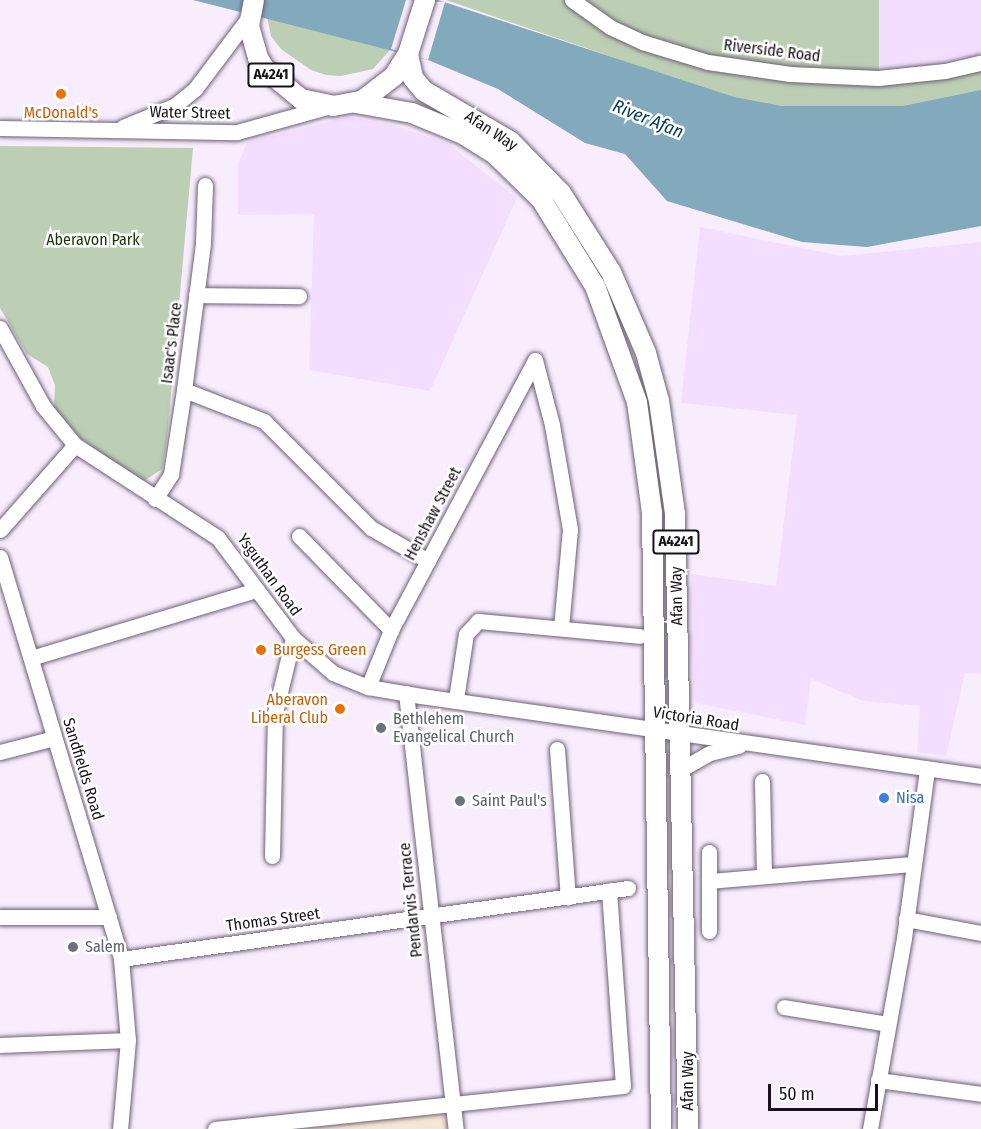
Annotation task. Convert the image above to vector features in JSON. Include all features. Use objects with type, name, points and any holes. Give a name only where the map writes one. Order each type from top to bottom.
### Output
[{"type":"main road","name":"A4241","points":[[251,10],[258,58],[274,80],[302,99],[330,106],[356,103],[387,84],[408,54],[425,0]]},
{"type":"main road","name":"Afan Way","points":[[408,54],[413,78],[424,91],[510,141],[561,193],[611,272],[646,353],[663,420],[674,485],[688,1129]]},
{"type":"main road","name":"Afan Way","points":[[356,103],[437,121],[496,155],[541,199],[595,286],[625,363],[645,443],[652,513],[661,1129]]},
{"type":"street","name":"Riverside Road","points":[[572,0],[610,27],[642,42],[708,62],[790,74],[878,78],[945,71],[981,63]]},
{"type":"street","name":"Water Street","points":[[118,129],[174,106],[195,89],[251,10]]},
{"type":"street","name":"Water Street","points":[[0,128],[237,132],[330,106]]},
{"type":"street","name":"Isaac's Place","points":[[155,500],[171,474],[203,243],[205,185]]},
{"type":"street","points":[[196,295],[299,296]]},
{"type":"street","points":[[0,328],[43,406],[75,445],[0,530]]},
{"type":"street","name":"Henshaw Street","points":[[368,687],[391,630],[535,360],[552,426],[570,529],[561,628]]},
{"type":"street","points":[[184,390],[264,421],[371,528],[428,561]]},
{"type":"street","name":"Ysguthan Road","points":[[75,445],[155,500],[219,538],[293,638],[333,673],[368,687],[406,693]]},
{"type":"street","points":[[299,536],[391,630]]},
{"type":"street","name":"Sandfields Road","points":[[0,557],[121,959],[128,1040],[120,1129]]},
{"type":"street","points":[[31,658],[256,590]]},
{"type":"street","points":[[456,699],[466,634],[478,621],[639,636]]},
{"type":"street","points":[[272,856],[275,713],[293,638]]},
{"type":"street","name":"Victoria Road","points":[[406,693],[745,745],[813,751],[981,776]]},
{"type":"street","name":"Pendarvis Terrace","points":[[406,693],[456,1129]]},
{"type":"street","points":[[0,752],[54,738]]},
{"type":"street","points":[[680,770],[710,753],[745,745]]},
{"type":"street","points":[[557,749],[568,898]]},
{"type":"street","points":[[870,1129],[906,919],[927,769]]},
{"type":"street","points":[[762,781],[764,874]]},
{"type":"street","points":[[709,852],[709,931]]},
{"type":"street","points":[[709,881],[764,874],[912,864]]},
{"type":"street","name":"Thomas Street","points":[[121,959],[628,888]]},
{"type":"street","points":[[215,1129],[623,1086],[609,891]]},
{"type":"street","points":[[0,917],[109,917]]},
{"type":"street","points":[[906,919],[981,933]]},
{"type":"street","points":[[784,1007],[888,1024]]},
{"type":"street","points":[[0,1045],[128,1040]]},
{"type":"street","points":[[878,1080],[981,1094]]},
{"type":"shaded area","points":[[879,0],[981,0],[981,54],[973,57],[975,64],[878,78]]},
{"type":"shaded area","points":[[349,117],[391,125],[447,143],[517,198],[430,391],[309,370],[314,214],[238,215],[238,164],[247,142]]},
{"type":"shaded area","points":[[700,227],[841,256],[981,242],[981,674],[965,673],[946,756],[917,752],[920,706],[863,701],[811,679],[805,725],[695,703],[688,630],[692,574],[776,586],[797,415],[681,403]]},
{"type":"shaded area","points":[[446,1114],[447,1129],[274,1129]]},
{"type":"green space","points":[[446,0],[879,0],[879,78],[981,63],[981,149],[848,161],[673,78]]},
{"type":"green space","points":[[267,17],[391,49],[373,69],[341,76],[326,75],[311,70],[281,49],[271,36]]},
{"type":"green space","name":"Aberavon Park","points":[[0,146],[193,148],[167,439],[162,469],[141,483],[79,437],[54,408],[55,385],[48,367],[27,354],[0,308]]},
{"type":"water","name":"River Afan","points":[[193,0],[438,0],[734,97],[781,106],[903,106],[981,90],[981,226],[867,247],[802,242],[667,201],[625,154],[585,143],[498,89],[428,60]]},
{"type":"pier","points":[[406,0],[445,2],[428,60],[391,49]]},
{"type":"place","name":"McDonald's","points":[[61,94]]},
{"type":"place","name":"Burgess Green","points":[[261,650]]},
{"type":"place","name":"Aberavon Liberal Club","points":[[340,709]]},
{"type":"place","name":"Bethlehem Evangelical Church","points":[[381,728]]},
{"type":"place","name":"Nisa","points":[[884,798]]},
{"type":"place","name":"Saint Paul's","points":[[460,801]]},
{"type":"place","name":"Salem","points":[[73,947]]}]
